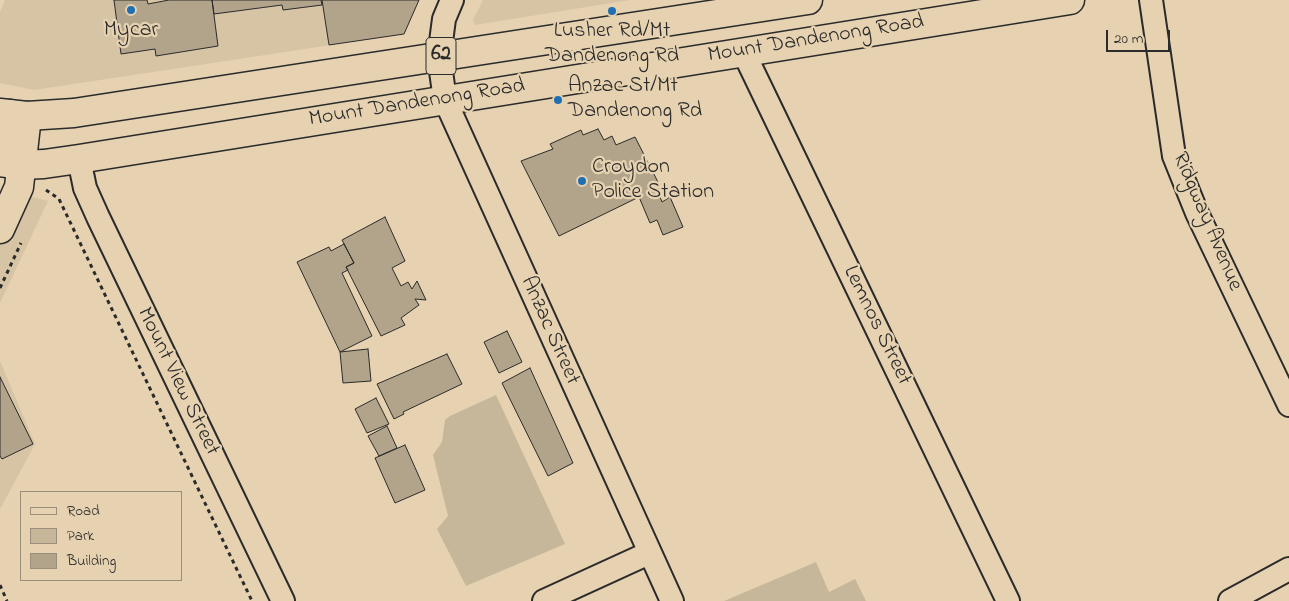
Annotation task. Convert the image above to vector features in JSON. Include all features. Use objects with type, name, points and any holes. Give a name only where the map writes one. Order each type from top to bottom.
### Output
[{"type":"main road","name":"Mount Dandenong Road","points":[[12,114],[74,113],[351,72],[808,0]]},
{"type":"main road","name":"Mount Dandenong Road","points":[[7,159],[79,159],[1070,0]]},
{"type":"main road","points":[[0,229],[19,187],[7,159],[12,114]]},
{"type":"street","name":"Anzac Street","points":[[452,0],[444,19],[439,57],[445,100],[672,601]]},
{"type":"street","name":"Ridgway Avenue","points":[[1152,0],[1174,156],[1197,213],[1289,405]]},
{"type":"street","name":"Lemnos Street","points":[[743,51],[1008,601]]},
{"type":"street","name":"Mount View Street","points":[[79,159],[85,188],[98,217],[283,601]]},
{"type":"street","points":[[544,601],[649,552]]},
{"type":"street","points":[[1230,601],[1289,569]]},
{"type":"path","points":[[59,200],[252,601]]},
{"type":"path","points":[[0,586],[7,601]]},
{"type":"shaded area","points":[[5,0],[419,0],[404,34],[34,90],[0,83],[0,12]]},
{"type":"shaded area","points":[[483,0],[630,0],[475,25],[473,20]]},
{"type":"shaded area","points":[[0,189],[48,201],[0,303]]},
{"type":"shaded area","points":[[0,361],[35,444],[0,509]]},
{"type":"green space","points":[[496,395],[565,544],[466,586],[437,529],[448,516],[433,455],[442,442],[445,420]]},
{"type":"green space","points":[[816,562],[829,592],[855,579],[866,601],[724,601]]},
{"type":"building","points":[[114,0],[147,0],[148,4],[169,0],[212,0],[218,46],[156,56],[155,49],[121,54]]},
{"type":"building","points":[[212,0],[321,0],[322,5],[283,10],[282,5],[214,14]]},
{"type":"building","points":[[322,0],[419,0],[404,34],[329,45]]},
{"type":"building","points":[[598,129],[604,140],[612,136],[616,145],[635,137],[661,188],[657,189],[662,202],[670,197],[683,227],[663,235],[657,220],[650,223],[639,197],[559,236],[521,161],[553,149],[550,144],[581,130],[583,135]]},
{"type":"building","points":[[385,217],[405,261],[392,268],[401,286],[408,282],[412,289],[417,281],[426,300],[415,299],[419,305],[401,318],[405,325],[381,336],[346,267],[354,263],[342,240]]},
{"type":"building","points":[[344,244],[354,263],[346,267],[348,270],[342,273],[372,336],[340,352],[297,262],[329,247],[331,251]]},
{"type":"building","points":[[507,331],[522,362],[499,373],[484,342]]},
{"type":"building","points":[[368,349],[371,381],[343,383],[340,352]]},
{"type":"building","points":[[447,354],[462,384],[403,412],[404,414],[394,419],[377,384]]},
{"type":"building","points":[[530,368],[573,463],[548,476],[502,383]]},
{"type":"building","points":[[0,377],[33,444],[2,459],[0,456]]},
{"type":"building","points":[[376,398],[389,424],[367,433],[355,409]]},
{"type":"building","points":[[387,426],[397,448],[379,456],[368,436]]},
{"type":"building","points":[[405,445],[425,490],[395,503],[375,458]]},
{"type":"place","name":"Mycar","points":[[131,10]]},
{"type":"place","name":"Lusher Rd/Mt Dandenong Rd","points":[[612,11]]},
{"type":"place","name":"Anzac St/Mt Dandenong Rd","points":[[558,100]]},
{"type":"place","name":"Croydon Police Station","points":[[582,181]]}]
